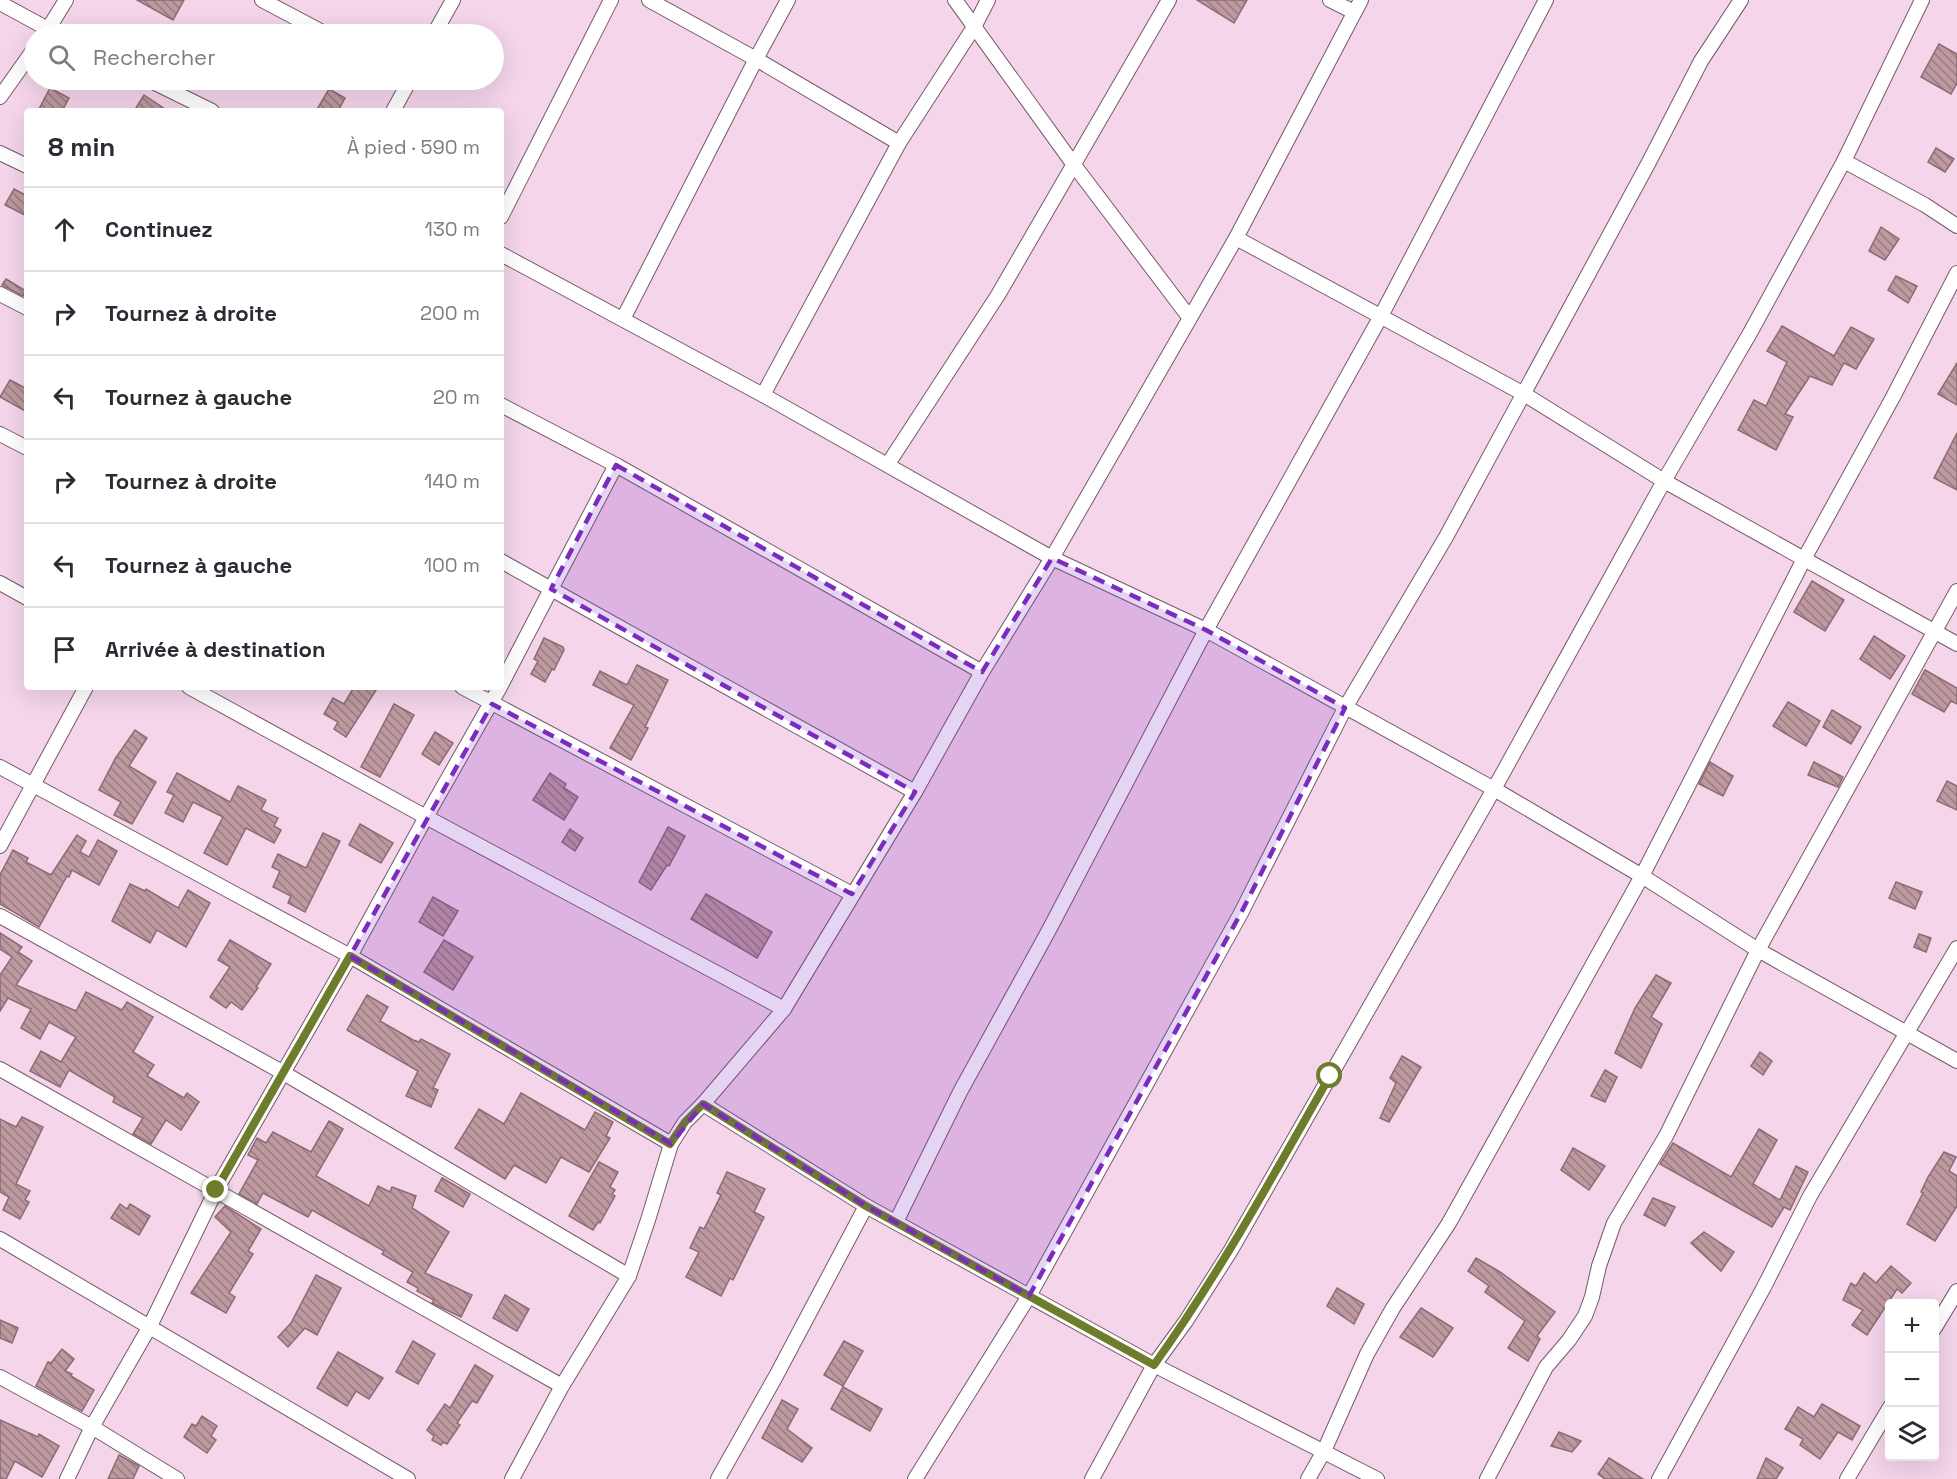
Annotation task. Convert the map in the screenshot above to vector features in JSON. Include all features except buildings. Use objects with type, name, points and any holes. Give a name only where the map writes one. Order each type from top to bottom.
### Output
[{"type":"street","points":[[54,24],[66,0]]},
{"type":"street","points":[[262,0],[307,24]]},
{"type":"street","points":[[440,24],[453,0]]},
{"type":"street","points":[[504,211],[611,0]]},
{"type":"street","points":[[649,0],[756,58],[899,143]]},
{"type":"street","points":[[623,319],[788,0]]},
{"type":"street","points":[[955,0],[1074,165],[1189,316]]},
{"type":"street","points":[[763,394],[899,143],[974,27],[988,0]]},
{"type":"street","points":[[888,464],[998,295],[1169,0]]},
{"type":"street","points":[[512,1479],[562,1386],[629,1276],[670,1144],[685,1122],[784,1009],[915,792],[982,672],[1052,558],[1189,316],[1236,238],[1358,6],[1330,0]]},
{"type":"street","points":[[896,1222],[960,1092],[1049,930],[1206,630],[1381,316],[1546,0]]},
{"type":"street","points":[[915,1479],[1029,1296],[1241,912],[1346,708],[1446,537],[1524,394],[1701,61],[1741,0]]},
{"type":"street","points":[[1092,1479],[1154,1365],[1186,1321],[1231,1250],[1494,789],[1664,481],[1750,333],[1844,161],[1922,0]]},
{"type":"street","points":[[0,3],[35,24]]},
{"type":"street","points":[[0,97],[24,63]]},
{"type":"street","points":[[169,90],[206,108]]},
{"type":"street","points":[[395,108],[405,90]]},
{"type":"street","points":[[0,153],[24,165]]},
{"type":"street","points":[[1844,161],[1957,225]]},
{"type":"street","points":[[1236,238],[1524,394],[1664,481],[1957,644]]},
{"type":"street","points":[[504,256],[763,394],[1052,558],[1206,630],[1494,789],[1642,876],[1758,950],[1957,1061]]},
{"type":"street","points":[[1308,1479],[1324,1451],[1367,1354],[1393,1308],[1449,1223],[1642,876],[1804,559],[1957,273]]},
{"type":"street","points":[[0,294],[24,306]]},
{"type":"street","points":[[504,407],[616,465],[982,672]]},
{"type":"street","points":[[0,434],[24,446]]},
{"type":"street","points":[[504,680],[616,465]]},
{"type":"street","points":[[504,563],[915,792]]},
{"type":"street","points":[[0,583],[24,596]]},
{"type":"street","points":[[1487,1479],[1546,1367],[1569,1340],[1585,1316],[1614,1222],[1666,1136],[1758,950],[1957,591]]},
{"type":"street","points":[[0,846],[84,690]]},
{"type":"street","points":[[194,690],[784,1009]]},
{"type":"street","points":[[467,690],[852,894]]},
{"type":"street","points":[[67,1479],[92,1427],[150,1326],[216,1190],[499,690]]},
{"type":"street","points":[[0,767],[350,956],[670,1144]]},
{"type":"street","points":[[0,916],[282,1072],[629,1276]]},
{"type":"street","points":[[1659,1479],[1764,1287],[1810,1196],[1957,948]]},
{"type":"street","points":[[0,1070],[562,1386]]},
{"type":"street","points":[[703,1104],[866,1206],[1154,1365],[1377,1479]]},
{"type":"street","points":[[718,1479],[776,1376],[866,1206]]},
{"type":"street","points":[[0,1239],[408,1479]]},
{"type":"street","points":[[1939,1322],[1957,1291]]},
{"type":"street","points":[[0,1377],[92,1427],[177,1479]]},
{"type":"street","points":[[1847,1479],[1885,1415]]},
{"type":"highlighted area","points":[[616,465],[982,672],[1052,558],[1206,630],[1345,708],[1241,913],[1029,1296],[866,1206],[703,1104],[671,1144],[350,956],[492,704],[852,894],[915,792],[551,589]]},
{"type":"route","points":[[216,1190],[350,956],[670,1144],[685,1122],[703,1104],[866,1206],[1154,1365],[1186,1321],[1231,1250],[1330,1076]]}]
